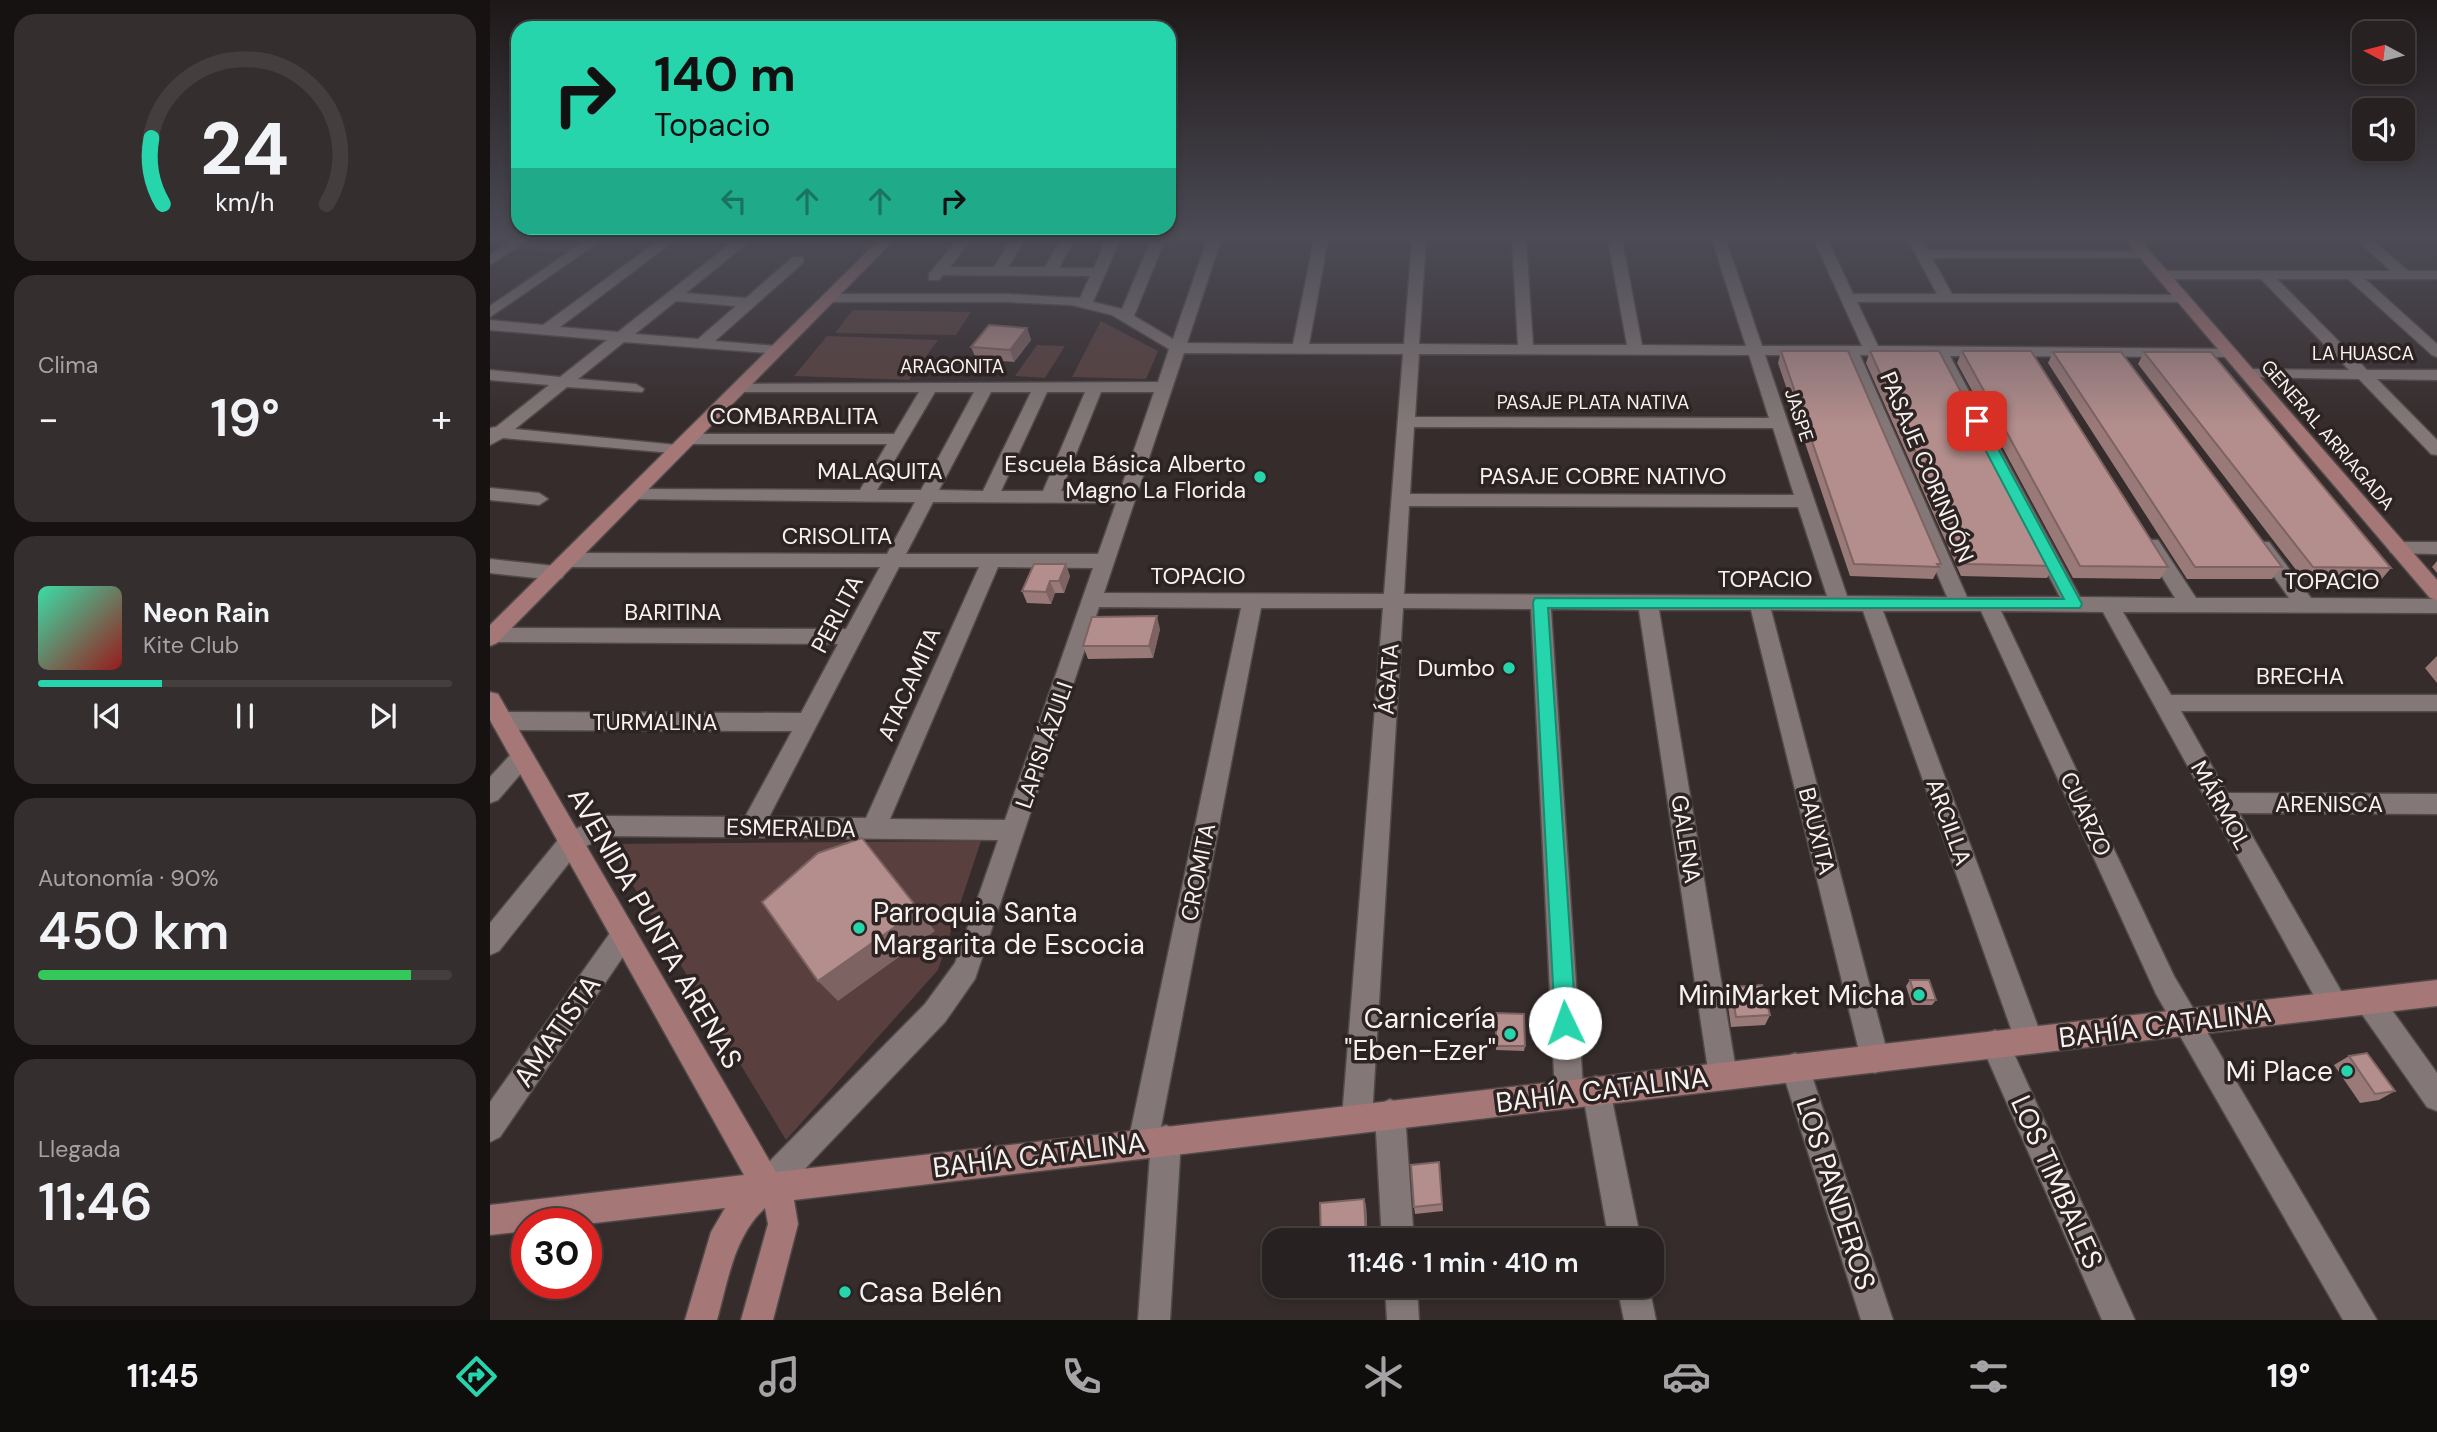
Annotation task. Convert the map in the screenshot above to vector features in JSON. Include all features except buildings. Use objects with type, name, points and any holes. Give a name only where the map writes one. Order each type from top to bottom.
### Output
[{"type":"street","points":[[490,313],[506,302]]},
{"type":"street","points":[[546,330],[584,302]]},
{"type":"street","points":[[493,434],[666,302]]},
{"type":"street","points":[[735,302],[750,303]]},
{"type":"street","points":[[491,637],[825,302]]},
{"type":"street","points":[[1071,302],[1085,303],[1126,316],[1178,348],[2228,352]]},
{"type":"street","points":[[1126,316],[1132,302]]},
{"type":"street","name":"LAPISLÁZULI","points":[[766,1186],[935,1013],[958,983],[972,957],[1193,302]]},
{"type":"street","points":[[1300,348],[1309,302]]},
{"type":"street","name":"ÁGATA","points":[[1357,1118],[1414,302]]},
{"type":"street","points":[[1523,302],[1526,348]]},
{"type":"street","points":[[1626,302],[1635,349]]},
{"type":"street","name":"JASPE","points":[[1739,302],[1839,603]]},
{"type":"street","points":[[1850,302],[1872,350]]},
{"type":"street","name":"GENERAL ARRIAGADA","points":[[2185,302],[2437,593]]},
{"type":"street","points":[[2291,302],[2437,450]]},
{"type":"street","points":[[2381,302],[2437,352]]},
{"type":"street","points":[[702,344],[750,303]]},
{"type":"street","points":[[490,325],[776,351]]},
{"type":"street","name":"PASAJE CORINDÓN","points":[[1849,349],[1960,604]]},
{"type":"street","points":[[1939,350],[2074,604]]},
{"type":"street","points":[[2028,350],[2042,373]]},
{"type":"street","points":[[2117,351],[2134,373]]},
{"type":"street","name":"LA HUASCA","points":[[2248,374],[2437,374]]},
{"type":"street","points":[[490,375],[636,389]]},
{"type":"street","name":"ARAGONITA","points":[[741,387],[1164,387]]},
{"type":"street","points":[[865,496],[930,387]]},
{"type":"street","name":"PERLITA","points":[[752,827],[985,387]]},
{"type":"street","points":[[989,496],[1041,387]]},
{"type":"street","points":[[1050,496],[1095,387]]},
{"type":"street","name":"PASAJE PLATA NATIVA","points":[[1406,422],[1779,423]]},
{"type":"street","name":"COMBARBALITA","points":[[493,434],[683,444],[899,439]]},
{"type":"street","points":[[490,494],[539,499]]},
{"type":"street","name":"MALAQUITA","points":[[633,495],[1128,497]]},
{"type":"street","name":"PASAJE COBRE NATIVO","points":[[1401,500],[1805,501]]},
{"type":"street","points":[[2250,530],[2305,605]]},
{"type":"street","points":[[2144,532],[2190,605]]},
{"type":"street","name":"TOPACIO","points":[[2398,548],[2437,548]]},
{"type":"street","name":"ATACAMITA","points":[[874,828],[991,561]]},
{"type":"street","name":"CRISOLITA","points":[[490,566],[1105,561]]},
{"type":"street","name":"TOPACIO","points":[[1092,600],[2437,606]]},
{"type":"street","name":"CROMITA","points":[[1154,1320],[1155,1141],[1252,601]]},
{"type":"street","points":[[1541,602],[1583,1092],[1621,1228]]},
{"type":"street","name":"GALENA","points":[[1648,603],[1723,1076]]},
{"type":"street","name":"BAUXITA","points":[[1759,603],[1875,1059]]},
{"type":"street","name":"ARCILLA","points":[[1870,603],[2029,1040]]},
{"type":"street","name":"CUARZO","points":[[1988,604],[2165,985],[2361,1320]]},
{"type":"street","name":"MÁRMOL","points":[[2109,604],[2334,1005]]},
{"type":"street","name":"BARITINA","points":[[491,637],[853,637]]},
{"type":"street","name":"BRECHA","points":[[2164,703],[2437,703]]},
{"type":"street","name":"TURMALINA","points":[[496,711],[807,722]]},
{"type":"street","name":"AVENIDA PUNTA ARENAS","points":[[496,711],[766,1186],[780,1203],[783,1224],[757,1320]]},
{"type":"street","points":[[490,793],[522,757]]},
{"type":"street","name":"ARENISCA","points":[[2220,803],[2437,804]]},
{"type":"street","name":"ESMERALDA","points":[[571,842],[605,826],[1015,830]]},
{"type":"street","points":[[490,943],[571,842]]},
{"type":"street","name":"AMATISTA","points":[[490,1127],[624,934]]},
{"type":"street","name":"BAHÍA CATALINA","points":[[490,1220],[2437,993]]},
{"type":"street","points":[[2369,1001],[2437,1097]]},
{"type":"street","name":"LOS TIMBALES","points":[[1995,1044],[2119,1320]]},
{"type":"street","name":"LOS PANDEROS","points":[[1795,1067],[1877,1320]]},
{"type":"street","points":[[1390,1114],[1397,1228]]},
{"type":"street","points":[[701,1320],[727,1232],[743,1208],[766,1186]]},
{"type":"street","points":[[1402,1298],[1403,1320]]},
{"type":"street","points":[[1635,1298],[1640,1320]]},
{"type":"shaded area","points":[[853,310],[971,312],[956,335],[835,333]]},
{"type":"shaded area","points":[[1101,321],[1158,351],[1146,379],[1072,377]]},
{"type":"shaded area","points":[[827,336],[938,340],[909,380],[794,376]]},
{"type":"shaded area","points":[[1037,345],[1065,346],[1045,378],[1015,376]]},
{"type":"shaded area","points":[[981,841],[938,970],[786,1140],[608,844]]},
{"type":"place","name":"Escuela Básica Alberto Magno La Florida","points":[[1260,477]]},
{"type":"place","name":"Dumbo","points":[[1509,668]]},
{"type":"place","name":"Parroquia Santa Margarita de Escocia","points":[[859,928]]},
{"type":"place","name":"MiniMarket Micha","points":[[1919,995]]},
{"type":"place","name":"Carnicería \"Eben-Ezer\"","points":[[1510,1034]]},
{"type":"place","name":"Mi Place","points":[[2347,1071]]},
{"type":"place","name":"Casa Belén","points":[[845,1292]]},
{"type":"route","points":[[1565,1023],[1541,602],[2074,604],[1977,421]]}]
